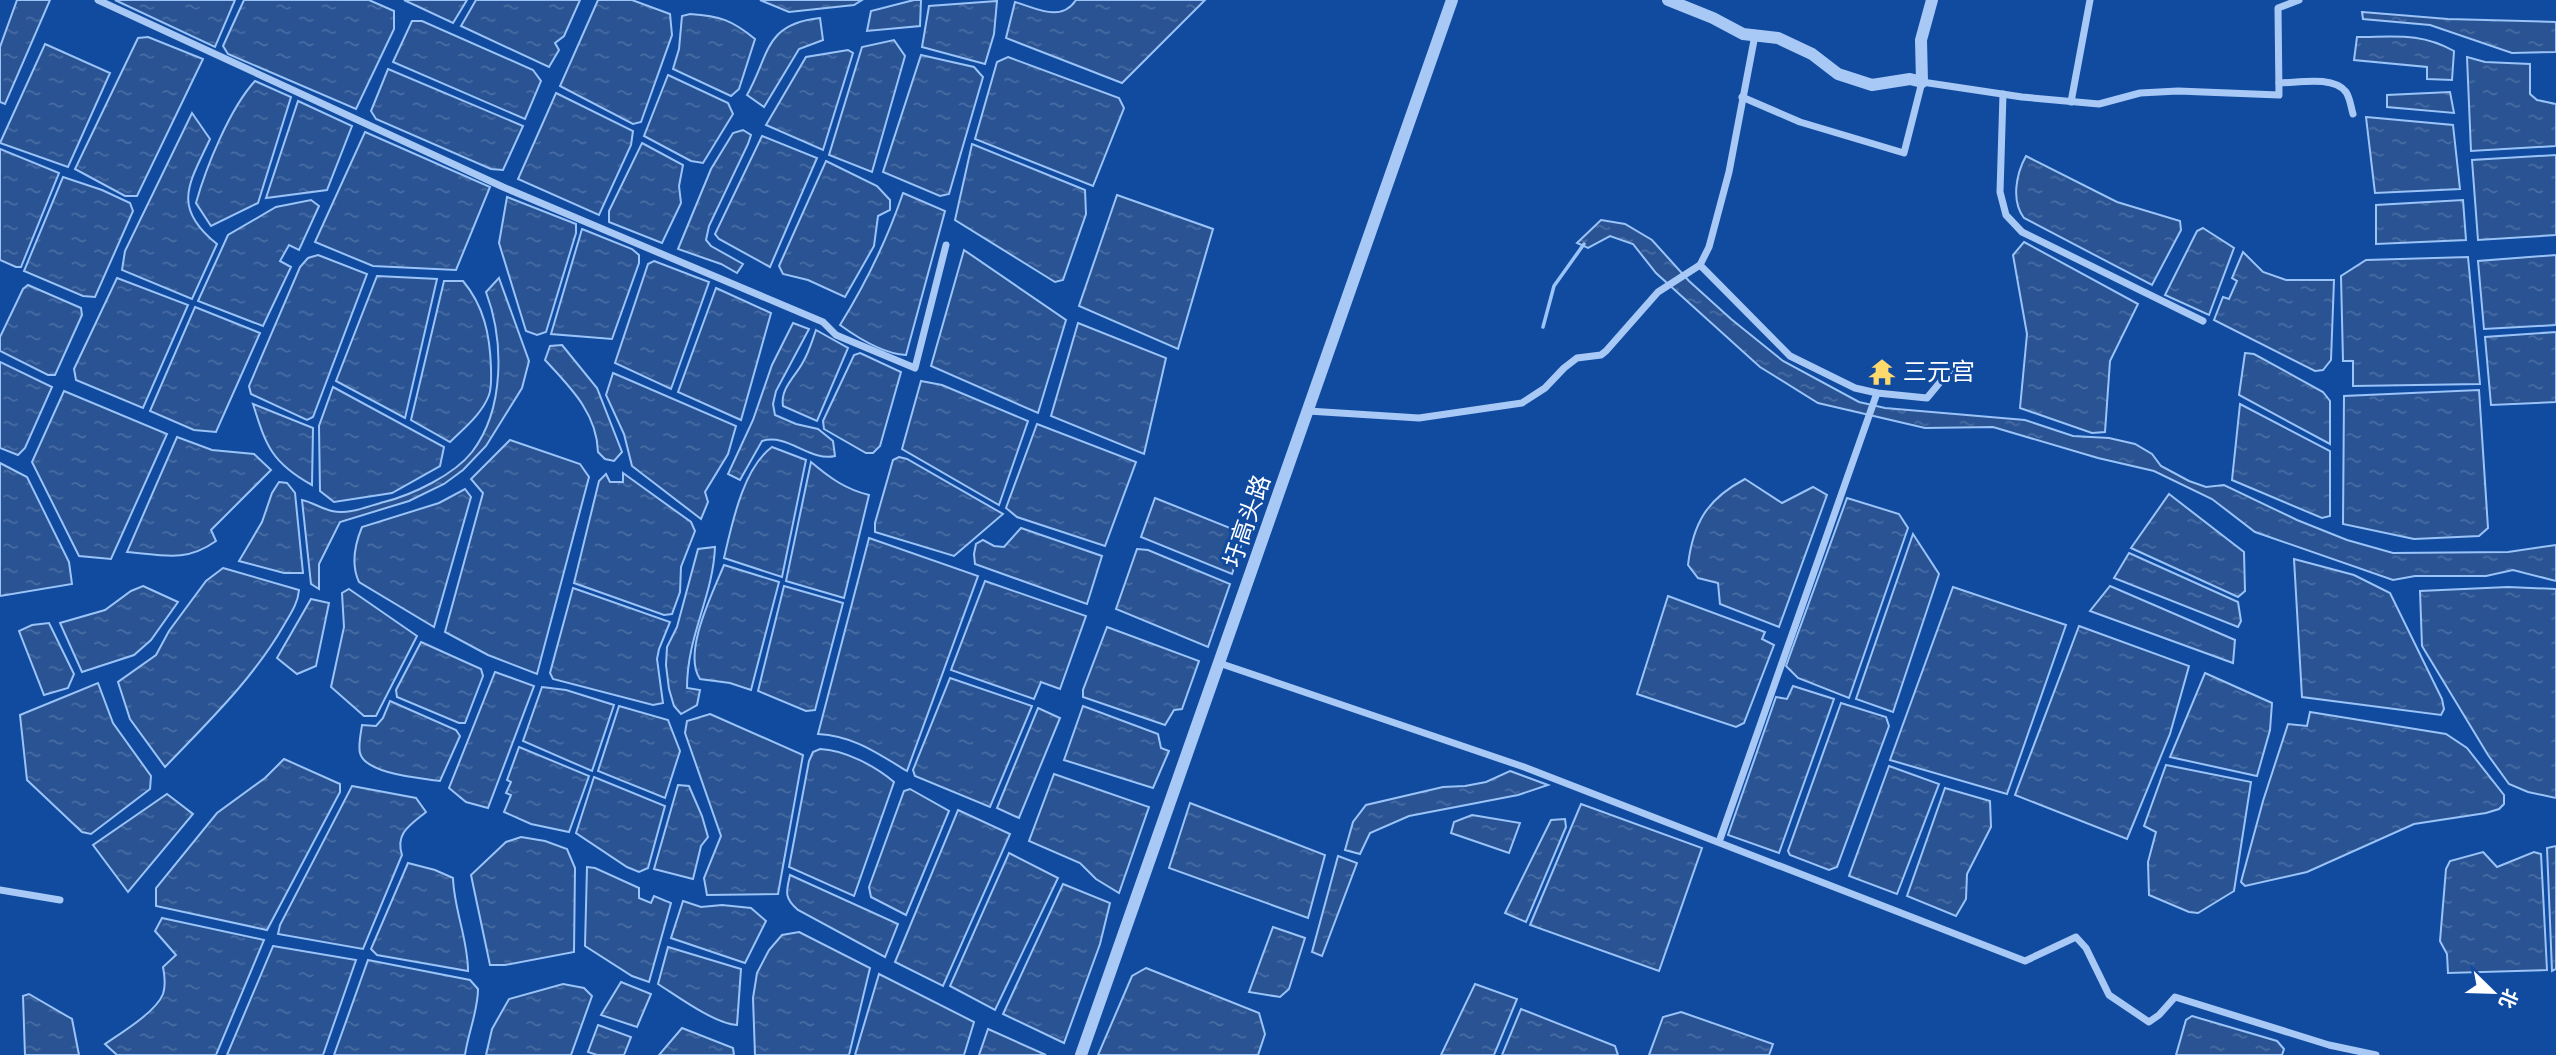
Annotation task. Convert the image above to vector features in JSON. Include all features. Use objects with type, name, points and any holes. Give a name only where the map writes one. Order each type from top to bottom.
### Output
[{"type":"street","points":[[98,0],[503,187],[823,322],[836,335],[915,368],[946,245]]},
{"type":"street","name":"圩高头路","points":[[1081,1055],[1452,0]]},
{"type":"street","points":[[1668,0],[1713,18],[1742,34],[1778,38],[1812,54],[1838,74],[1872,85],[1910,79],[2003,94],[2099,104],[2140,93],[2178,91],[2279,95],[2278,8],[2299,0]]},
{"type":"street","points":[[1742,97],[1800,122],[1904,153],[1922,82],[1922,40],[1932,0]]},
{"type":"street","points":[[2071,102],[2090,0]]},
{"type":"street","points":[[1308,411],[1419,418],[1522,403],[1545,388],[1577,358],[1601,355],[1606,351],[1658,292],[1700,265],[1709,247],[1728,172],[1755,35]]},
{"type":"street","points":[[2279,83],[2318,82],[2338,85],[2347,93],[2353,114]]},
{"type":"street","points":[[2003,94],[2000,192],[2006,215],[2022,232],[2203,321]]},
{"type":"street","points":[[1700,265],[1790,356],[1855,388],[1927,398],[1951,369]]},
{"type":"street","points":[[1719,842],[1877,393]]},
{"type":"street","points":[[1219,663],[1524,767],[2025,961],[2076,937],[2086,948],[2109,995],[2149,1022],[2175,998],[2329,1045],[2376,1055]]},
{"type":"street","points":[[0,890],[60,900]]},
{"type":"water","points":[[17,0],[50,0],[5,104],[0,102],[0,47]]},
{"type":"water","points":[[115,0],[235,0],[215,47]]},
{"type":"water","points":[[244,0],[369,0],[394,11],[394,29],[356,109],[228,54],[223,46]]},
{"type":"water","points":[[404,0],[467,0],[453,23]]},
{"type":"water","points":[[476,0],[580,0],[564,36],[555,43],[559,50],[549,67],[461,26]]},
{"type":"water","points":[[598,0],[632,0],[670,14],[672,35],[641,122],[633,124],[560,86]]},
{"type":"water","points":[[760,0],[862,0],[854,5],[789,12]]},
{"type":"water","points":[[921,0],[920,26],[867,31],[871,11]]},
{"type":"water","points":[[1076,0],[1205,0],[1122,83],[1006,38],[1015,2],[1056,12],[1070,7]]},
{"type":"water","points":[[997,1],[994,34],[985,64],[922,47],[929,6]]},
{"type":"water","points":[[2362,12],[2448,19],[2556,22],[2556,52],[2512,53],[2430,25],[2363,19]]},
{"type":"water","points":[[690,14],[725,20],[755,39],[739,89],[731,96],[673,69],[679,49],[682,16]]},
{"type":"water","points":[[820,18],[823,40],[799,49],[764,107],[747,95],[765,54],[778,34],[802,21]]},
{"type":"water","points":[[412,21],[422,21],[533,70],[541,81],[525,119],[393,62]]},
{"type":"water","points":[[148,37],[203,59],[137,196],[125,196],[75,169],[138,38]]},
{"type":"water","points":[[2357,37],[2418,38],[2442,45],[2454,51],[2452,80],[2427,79],[2427,67],[2354,60]]},
{"type":"water","points":[[894,40],[905,56],[872,172],[829,155],[862,47]]},
{"type":"water","points":[[45,44],[110,73],[68,167],[0,143]]},
{"type":"water","points":[[848,50],[853,53],[823,150],[766,125],[806,57]]},
{"type":"water","points":[[921,55],[974,67],[983,77],[949,194],[940,196],[883,172]]},
{"type":"water","points":[[1008,57],[1119,98],[1124,108],[1093,186],[975,139],[997,62]]},
{"type":"water","points":[[2467,57],[2485,62],[2530,64],[2530,94],[2537,100],[2556,104],[2556,146],[2471,151]]},
{"type":"water","points":[[388,69],[523,126],[503,170],[491,169],[376,119],[371,111]]},
{"type":"water","points":[[668,75],[728,103],[733,114],[703,163],[691,161],[644,136]]},
{"type":"water","points":[[255,81],[291,97],[258,203],[211,226],[196,203],[200,189],[228,122]]},
{"type":"water","points":[[2450,92],[2454,113],[2387,107],[2387,95]]},
{"type":"water","points":[[556,93],[633,131],[631,145],[599,215],[518,179]]},
{"type":"water","points":[[298,101],[352,126],[327,190],[266,198]]},
{"type":"water","points":[[192,113],[210,139],[191,182],[189,206],[203,231],[217,244],[192,299],[122,270],[125,251]]},
{"type":"water","points":[[2366,117],[2453,125],[2460,189],[2375,193]]},
{"type":"water","points":[[743,130],[751,135],[748,144],[709,226],[706,240],[711,246],[743,264],[737,273],[721,264],[678,249],[711,169],[733,133]]},
{"type":"water","points":[[365,132],[490,187],[456,270],[373,266],[315,242]]},
{"type":"water","points":[[762,136],[817,158],[770,267],[719,239],[715,234]]},
{"type":"water","points":[[642,143],[683,165],[679,186],[681,203],[662,243],[609,222],[609,211]]},
{"type":"water","points":[[972,144],[1085,190],[1086,214],[1063,280],[1055,282],[955,220]]},
{"type":"water","points":[[0,149],[59,173],[21,267],[0,260]]},
{"type":"water","points":[[2556,155],[2556,235],[2478,240],[2472,160]]},
{"type":"water","points":[[2026,156],[2117,202],[2180,221],[2181,230],[2152,285],[2024,218],[2017,204],[2016,187]]},
{"type":"water","points":[[826,161],[877,186],[890,200],[890,210],[878,216],[874,246],[845,297],[808,280],[783,274],[779,266]]},
{"type":"water","points":[[63,177],[130,203],[133,211],[95,297],[83,296],[24,271]]},
{"type":"water","points":[[903,193],[945,211],[906,355],[880,348],[840,325],[875,261]]},
{"type":"water","points":[[1117,195],[1213,229],[1178,349],[1079,306]]},
{"type":"water","points":[[507,197],[576,224],[576,233],[546,332],[537,335],[526,331],[499,243]]},
{"type":"water","points":[[311,200],[319,206],[299,250],[289,245],[280,261],[291,267],[263,326],[198,301],[228,235],[276,207]]},
{"type":"water","points":[[2463,200],[2466,240],[2376,244],[2376,205]]},
{"type":"water","points":[[1601,220],[1625,224],[1652,240],[1689,281],[1783,361],[1859,402],[1885,408],[2025,420],[2073,436],[2109,438],[2135,444],[2152,454],[2161,466],[2189,481],[2206,487],[2224,485],[2297,520],[2347,540],[2393,553],[2508,552],[2556,545],[2556,581],[2513,570],[2486,576],[2415,576],[2393,580],[2255,532],[2212,499],[2154,471],[2098,458],[1993,427],[1925,428],[1818,403],[1760,367],[1656,273],[1633,244],[1610,236],[1588,248],[1577,243]]},
{"type":"water","points":[[2203,228],[2234,248],[2209,315],[2165,295],[2197,231]]},
{"type":"water","points":[[582,229],[632,249],[639,255],[639,263],[612,339],[551,334]]},
{"type":"water","points":[[2024,242],[2138,304],[2110,361],[2105,432],[2092,433],[2020,408],[2027,334],[2013,255]]},
{"type":"water","points":[[964,250],[1066,320],[1038,413],[931,366]]},
{"type":"water","points":[[2243,252],[2263,272],[2286,280],[2334,280],[2331,360],[2323,370],[2315,371],[2214,320],[2223,297],[2229,299],[2237,281],[2232,278]]},
{"type":"water","points":[[318,255],[367,274],[313,417],[307,420],[251,394],[249,386],[300,267],[308,258]]},
{"type":"water","points":[[2556,255],[2556,325],[2484,329],[2478,261]]},
{"type":"water","points":[[2468,257],[2480,384],[2353,386],[2353,361],[2343,361],[2341,276],[2366,260]]},
{"type":"water","points":[[654,261],[709,282],[671,389],[615,363],[648,264]]},
{"type":"water","points":[[377,276],[437,279],[405,418],[336,381]]},
{"type":"water","points":[[117,278],[188,305],[143,408],[76,380],[74,369]]},
{"type":"water","points":[[499,278],[529,361],[522,388],[486,446],[463,470],[444,484],[409,501],[340,522],[319,564],[319,589],[311,584],[302,500],[328,510],[345,512],[395,499],[432,483],[455,469],[472,452],[483,435],[491,416],[498,374],[496,331],[486,292]]},
{"type":"water","points":[[444,281],[463,281],[476,300],[487,333],[491,368],[491,389],[486,402],[450,442],[411,420]]},
{"type":"water","points":[[28,285],[81,308],[82,315],[55,375],[48,375],[0,351],[0,337],[23,289]]},
{"type":"water","points":[[716,288],[771,313],[741,420],[678,392]]},
{"type":"water","points":[[195,307],[260,333],[216,432],[194,430],[150,411]]},
{"type":"water","points":[[793,323],[809,329],[776,391],[773,404],[775,415],[818,429],[833,441],[835,456],[817,455],[781,441],[762,441],[740,480],[728,474],[753,420],[772,365]]},
{"type":"water","points":[[1078,323],[1166,358],[1144,454],[1051,416]]},
{"type":"water","points":[[816,330],[848,348],[817,421],[783,406],[786,388],[807,354]]},
{"type":"water","points":[[2556,332],[2556,402],[2491,405],[2485,337]]},
{"type":"water","points":[[562,345],[597,388],[622,452],[614,461],[605,459],[598,452],[593,425],[581,402],[545,360],[550,346]]},
{"type":"water","points":[[860,353],[901,372],[880,446],[873,453],[866,453],[824,429],[823,421],[854,355]]},
{"type":"water","points":[[2245,353],[2254,354],[2323,392],[2330,401],[2330,444],[2239,395]]},
{"type":"water","points":[[0,362],[52,387],[25,448],[18,455],[0,448]]},
{"type":"water","points":[[613,373],[736,426],[728,454],[705,492],[708,502],[701,519],[632,466],[624,434],[606,395]]},
{"type":"water","points":[[921,381],[942,385],[1028,421],[999,505],[902,449]]},
{"type":"water","points":[[333,387],[444,447],[440,466],[392,493],[334,502],[320,491],[319,426]]},
{"type":"water","points":[[2479,390],[2488,528],[2479,536],[2414,539],[2343,524],[2344,396]]},
{"type":"water","points":[[64,391],[167,434],[111,559],[79,556],[32,462]]},
{"type":"water","points":[[253,404],[313,428],[312,485],[288,469],[272,452]]},
{"type":"water","points":[[2240,404],[2330,451],[2330,516],[2322,518],[2232,480]]},
{"type":"water","points":[[1037,424],[1136,462],[1105,546],[1017,517],[1006,508]]},
{"type":"water","points":[[177,437],[212,450],[254,454],[271,470],[211,530],[216,541],[205,548],[173,556],[127,552]]},
{"type":"water","points":[[510,440],[580,464],[589,477],[537,674],[488,655],[445,632],[483,493],[471,479]]},
{"type":"water","points":[[772,447],[806,460],[782,577],[724,558],[746,482],[753,468]]},
{"type":"water","points":[[899,457],[1003,514],[954,556],[875,532],[875,523],[893,460]]},
{"type":"water","points":[[811,462],[852,490],[869,495],[844,598],[786,581]]},
{"type":"water","points":[[0,463],[27,477],[69,562],[72,584],[0,596]]},
{"type":"water","points":[[623,473],[691,522],[695,531],[681,567],[680,592],[672,614],[664,615],[574,583],[599,481],[606,474],[610,482],[623,482]]},
{"type":"water","points":[[1745,479],[1782,503],[1813,487],[1827,495],[1779,627],[1720,604],[1718,583],[1698,578],[1688,565],[1694,537],[1704,514],[1721,495]]},
{"type":"water","points":[[279,482],[287,483],[295,493],[303,573],[284,573],[239,561],[262,522],[272,493]]},
{"type":"water","points":[[465,489],[471,497],[434,627],[359,582],[355,569],[356,547],[362,527],[439,503]]},
{"type":"water","points":[[2169,494],[2244,552],[2245,591],[2238,597],[2131,548]]},
{"type":"water","points":[[1155,498],[1245,534],[1232,574],[1141,537]]},
{"type":"water","points":[[1847,498],[1899,514],[1908,528],[1849,698],[1798,678],[1786,666]]},
{"type":"water","points":[[1021,528],[1102,556],[1087,604],[975,564],[976,544],[983,540],[994,546],[1004,547]]},
{"type":"water","points":[[1913,534],[1939,574],[1893,712],[1856,699]]},
{"type":"water","points":[[869,538],[978,576],[907,771],[854,742],[818,734]]},
{"type":"water","points":[[715,547],[710,583],[695,633],[688,669],[687,688],[700,690],[697,705],[681,714],[674,706],[669,689],[667,647],[677,627],[698,549]]},
{"type":"water","points":[[1137,549],[1148,550],[1230,584],[1208,647],[1116,609]]},
{"type":"water","points":[[2129,553],[2238,602],[2241,621],[2238,627],[2114,578]]},
{"type":"water","points":[[2294,559],[2354,575],[2390,593],[2442,699],[2444,709],[2441,715],[2302,697]]},
{"type":"water","points":[[724,565],[779,582],[751,690],[730,683],[700,679],[695,668],[701,622]]},
{"type":"water","points":[[223,568],[299,590],[297,599],[272,645],[258,664],[165,767],[130,719],[118,682],[156,655],[169,631],[206,581]]},
{"type":"water","points":[[985,581],[1086,616],[1060,689],[1041,682],[1034,699],[951,670]]},
{"type":"water","points":[[143,586],[178,602],[151,640],[134,655],[82,672],[60,623],[105,610],[131,591]]},
{"type":"water","points":[[784,586],[843,603],[815,710],[806,711],[758,691]]},
{"type":"water","points":[[2110,586],[2235,640],[2233,663],[2090,611]]},
{"type":"water","points":[[1953,587],[2066,625],[2007,794],[1890,760]]},
{"type":"water","points":[[2508,587],[2556,589],[2556,798],[2528,792],[2509,784],[2488,755],[2422,646],[2420,591]]},
{"type":"water","points":[[573,588],[670,622],[657,659],[663,703],[653,705],[553,679],[550,673]]},
{"type":"water","points":[[349,589],[417,636],[376,716],[364,716],[331,687],[344,627],[342,593]]},
{"type":"water","points":[[1668,596],[1765,632],[1762,639],[1774,645],[1744,723],[1736,727],[1637,694]]},
{"type":"water","points":[[311,599],[329,603],[316,666],[297,674],[277,658]]},
{"type":"water","points":[[49,623],[74,674],[68,688],[44,695],[19,631],[32,625]]},
{"type":"water","points":[[2079,626],[2189,666],[2170,734],[2127,839],[2015,795]]},
{"type":"water","points":[[1107,627],[1199,661],[1182,709],[1174,710],[1165,725],[1083,697],[1083,690]]},
{"type":"water","points":[[421,642],[481,669],[483,676],[465,723],[459,723],[397,697],[396,690]]},
{"type":"water","points":[[495,672],[534,686],[488,808],[466,802],[449,788]]},
{"type":"water","points":[[2205,673],[2272,703],[2270,730],[2257,776],[2170,757]]},
{"type":"water","points":[[950,678],[1032,706],[990,807],[915,776],[913,770]]},
{"type":"water","points":[[98,683],[113,723],[151,776],[150,789],[91,834],[82,832],[27,780],[20,715]]},
{"type":"water","points":[[1793,686],[1834,699],[1779,853],[1728,835],[1776,697],[1787,699]]},
{"type":"water","points":[[542,687],[566,690],[614,705],[592,771],[523,741]]},
{"type":"water","points":[[390,701],[456,730],[460,736],[440,781],[395,774],[372,766],[364,760],[359,750],[362,725],[376,726],[383,718]]},
{"type":"water","points":[[1841,703],[1886,717],[1889,726],[1837,867],[1829,870],[1790,855],[1788,851]]},
{"type":"water","points":[[619,706],[668,720],[680,751],[665,798],[598,771]]},
{"type":"water","points":[[1083,706],[1158,734],[1161,748],[1169,751],[1153,788],[1064,760]]},
{"type":"water","points":[[1038,708],[1060,718],[1019,818],[997,808]]},
{"type":"water","points":[[2310,712],[2446,734],[2467,748],[2504,795],[2504,804],[2499,809],[2486,813],[2414,824],[2307,872],[2245,886],[2241,882],[2288,724],[2307,726]]},
{"type":"water","points":[[710,714],[803,755],[778,894],[707,895],[704,878],[721,836],[685,733],[687,721]]},
{"type":"water","points":[[519,747],[589,776],[569,832],[531,824],[504,812],[511,795],[506,793],[511,782],[507,780]]},
{"type":"water","points":[[820,749],[839,752],[859,760],[894,782],[854,896],[789,867],[809,761],[813,752]]},
{"type":"water","points":[[284,759],[340,784],[340,792],[267,930],[156,906],[156,888],[217,813],[265,778]]},
{"type":"water","points":[[2166,765],[2251,782],[2234,891],[2198,913],[2189,912],[2149,895],[2148,862],[2156,832],[2144,826]]},
{"type":"water","points":[[1889,766],[1939,784],[1897,894],[1849,876]]},
{"type":"water","points":[[1510,771],[1548,785],[1518,795],[1409,816],[1370,833],[1360,854],[1345,850],[1353,822],[1366,805],[1443,787],[1486,782]]},
{"type":"water","points":[[1054,774],[1149,807],[1119,893],[1096,879],[1080,863],[1029,841]]},
{"type":"water","points":[[594,777],[665,806],[648,868],[639,872],[627,867],[576,833]]},
{"type":"water","points":[[678,785],[689,786],[708,837],[701,846],[693,879],[654,869]]},
{"type":"water","points":[[352,786],[416,798],[426,812],[402,835],[402,855],[363,949],[278,934],[280,925]]},
{"type":"water","points":[[1945,788],[1990,801],[1991,827],[1967,874],[1966,899],[1956,916],[1907,896]]},
{"type":"water","points":[[910,789],[949,811],[906,915],[871,897],[869,887],[904,791]]},
{"type":"water","points":[[167,794],[193,814],[128,892],[93,845]]},
{"type":"water","points":[[1190,803],[1325,855],[1308,918],[1169,868]]},
{"type":"water","points":[[1581,804],[1702,848],[1659,971],[1530,925]]},
{"type":"water","points":[[958,810],[1010,834],[943,986],[895,962]]},
{"type":"water","points":[[1472,815],[1520,823],[1509,853],[1451,833],[1454,822]]},
{"type":"water","points":[[1565,819],[1566,827],[1526,922],[1505,913],[1551,820]]},
{"type":"water","points":[[521,837],[545,841],[567,849],[575,868],[574,952],[505,965],[490,965],[471,875],[506,842]]},
{"type":"water","points":[[2556,846],[2556,969],[2552,971],[2547,848]]},
{"type":"water","points":[[2483,852],[2497,867],[2534,852],[2541,854],[2547,970],[2448,973],[2447,954],[2440,941],[2446,869],[2450,861]]},
{"type":"water","points":[[1009,853],[1058,878],[995,1010],[950,986]]},
{"type":"water","points":[[1338,856],[1357,863],[1322,956],[1312,952]]},
{"type":"water","points":[[408,863],[453,878],[468,971],[377,955],[371,949]]},
{"type":"water","points":[[587,867],[639,888],[639,898],[651,903],[654,896],[671,903],[649,982],[632,976],[585,946]]},
{"type":"water","points":[[790,875],[898,924],[885,957],[798,910],[787,894]]},
{"type":"water","points":[[1063,884],[1110,903],[1100,944],[1064,1043],[1003,1014]]},
{"type":"water","points":[[683,901],[701,907],[722,905],[751,908],[766,921],[745,963],[671,938]]},
{"type":"water","points":[[162,918],[264,940],[216,1055],[117,1055],[105,1044],[146,1015],[163,994],[163,967],[176,955],[155,931]]},
{"type":"water","points":[[1273,927],[1305,938],[1289,989],[1280,997],[1249,992]]},
{"type":"water","points":[[799,932],[870,968],[849,1055],[755,1055],[753,998],[757,973],[769,950],[782,935]]},
{"type":"water","points":[[273,946],[356,960],[323,1055],[227,1055]]},
{"type":"water","points":[[668,947],[741,969],[737,1025],[707,1015],[658,984]]},
{"type":"water","points":[[368,960],[470,980],[478,989],[478,997],[465,1055],[334,1055]]},
{"type":"water","points":[[1146,968],[1259,1013],[1265,1034],[1258,1055],[1098,1055],[1132,976]]},
{"type":"water","points":[[879,974],[974,1022],[964,1055],[855,1055]]},
{"type":"water","points":[[621,982],[651,994],[637,1027],[601,1015]]},
{"type":"water","points":[[563,984],[584,988],[592,996],[571,1055],[486,1055],[492,1029],[509,999]]},
{"type":"water","points":[[1475,984],[1517,999],[1494,1055],[1441,1055]]},
{"type":"water","points":[[29,994],[72,1019],[79,1055],[25,1055],[23,996]]},
{"type":"water","points":[[1521,1009],[1615,1046],[1618,1055],[1502,1055]]},
{"type":"water","points":[[1681,1012],[1773,1044],[1769,1055],[1649,1055],[1663,1017]]},
{"type":"water","points":[[2192,1016],[2277,1041],[2284,1049],[2282,1055],[2176,1055],[2186,1020]]},
{"type":"water","points":[[598,1025],[631,1037],[624,1055],[597,1055],[588,1052]]},
{"type":"water","points":[[682,1028],[733,1048],[734,1055],[659,1055]]},
{"type":"water","points":[[988,1029],[1046,1055],[979,1055]]},
{"type":"waterway","points":[[1543,327],[1554,286],[1584,244]]},
{"type":"place","name":"三元宫","points":[[1882,372]]}]
